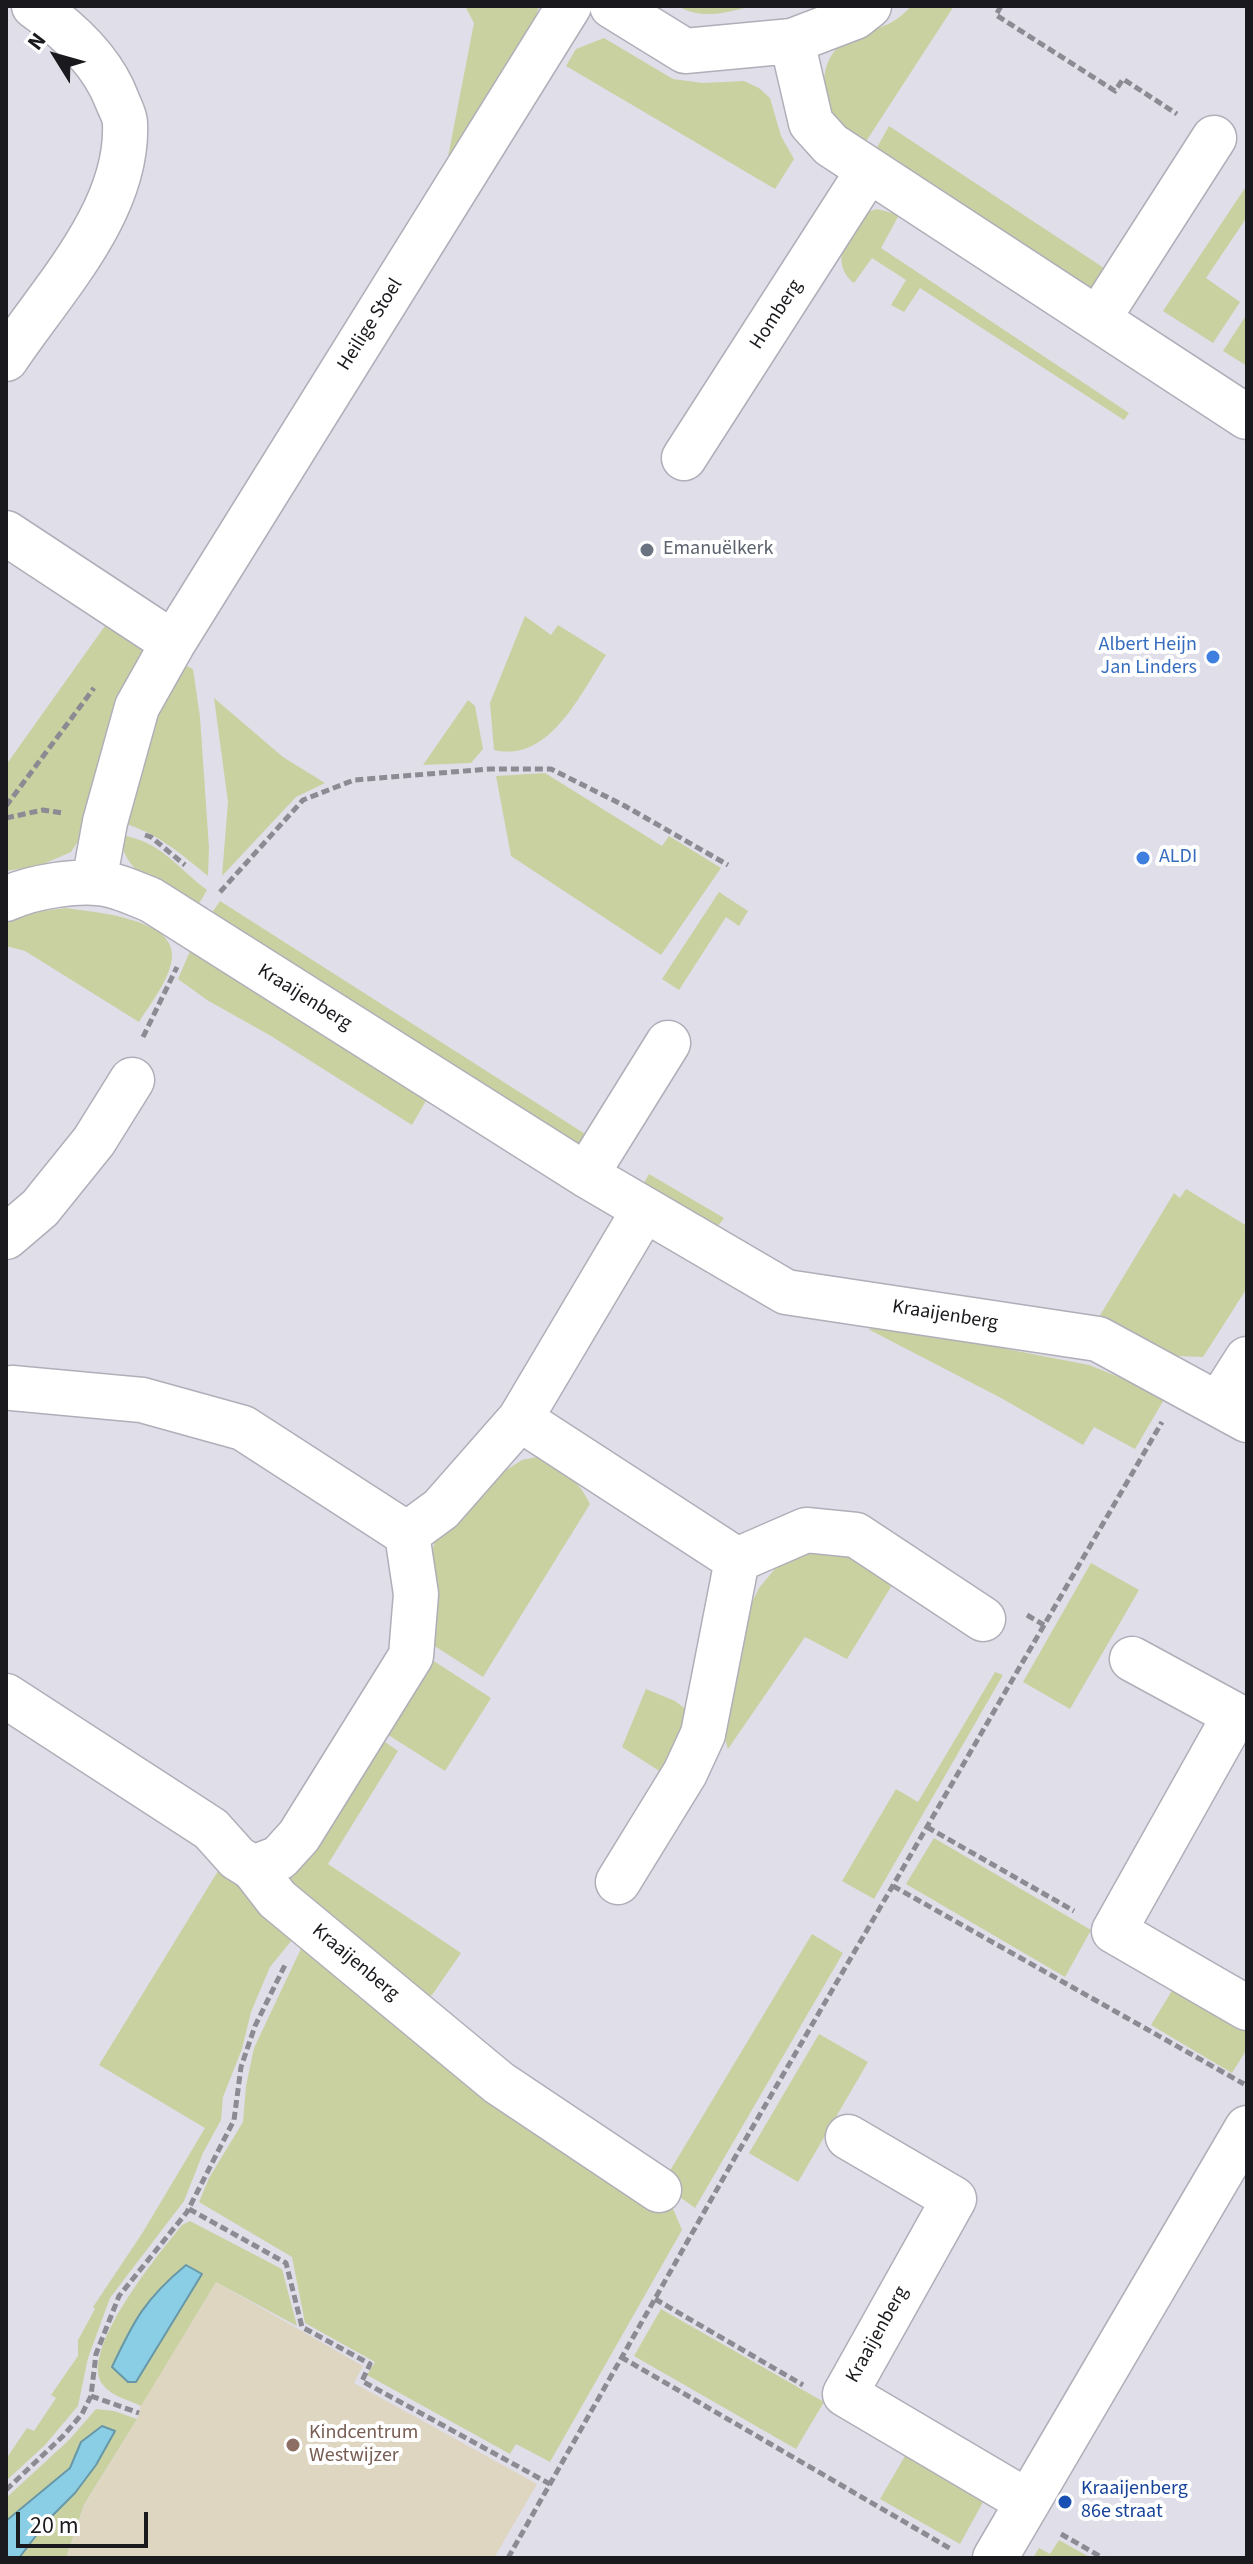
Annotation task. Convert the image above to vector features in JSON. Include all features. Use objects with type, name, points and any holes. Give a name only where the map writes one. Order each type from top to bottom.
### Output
[{"type":"street","points":[[6,359],[88,244],[121,168],[125,121],[107,76],[63,26],[34,6]]},
{"type":"street","name":"Heilige Stoel","points":[[94,882],[112,795],[137,707],[173,643],[569,6]]},
{"type":"street","points":[[612,6],[685,51],[792,41],[855,17],[869,6]]},
{"type":"street","points":[[792,41],[811,123],[831,145],[1247,417]]},
{"type":"street","points":[[1098,319],[1214,138]]},
{"type":"street","name":"Homberg","points":[[684,458],[868,171]]},
{"type":"street","points":[[6,533],[173,643]]},
{"type":"street","name":"Kraaijenberg","points":[[6,899],[25,890],[94,882],[151,900],[586,1175],[786,1292],[1098,1339],[1218,1403]]},
{"type":"street","points":[[586,1175],[668,1043]]},
{"type":"street","points":[[6,1237],[40,1208],[94,1141],[132,1080]]},
{"type":"street","points":[[407,1534],[441,1509],[520,1419],[644,1210]]},
{"type":"street","points":[[1218,1403],[1247,1359]]},
{"type":"street","points":[[8,1384],[142,1400],[243,1428],[407,1534],[416,1594],[411,1656],[299,1836],[279,1858],[253,1868]]},
{"type":"street","points":[[520,1419],[737,1560]]},
{"type":"street","points":[[737,1560],[806,1530],[856,1535],[983,1619]]},
{"type":"street","points":[[618,1882],[685,1773],[703,1734],[737,1560]]},
{"type":"street","points":[[1132,1659],[1235,1715],[1114,1931],[1247,2008]]},
{"type":"street","name":"Kraaijenberg","points":[[6,1696],[211,1829],[237,1858],[253,1868],[277,1899],[499,2083],[659,2190]]},
{"type":"street","points":[[995,2558],[1247,2128]]},
{"type":"street","name":"Kraaijenberg","points":[[848,2137],[954,2199],[845,2394],[1028,2502]]},
{"type":"path","points":[[1001,6],[996,15],[1115,91],[1123,79],[1214,138]]},
{"type":"path","points":[[6,806],[96,686]]},
{"type":"path","points":[[132,1080],[142,1039],[206,909],[303,800],[354,780],[489,769],[551,769],[625,806],[728,865]]},
{"type":"path","points":[[508,2558],[1173,1403],[1218,1403]]},
{"type":"path","points":[[1035,1620],[1044,1625]]},
{"type":"path","points":[[927,1827],[1114,1931]]},
{"type":"path","points":[[893,1886],[1247,2086]]},
{"type":"path","points":[[6,2490],[82,2414],[91,2396],[96,2354],[119,2296],[189,2209],[234,2120],[241,2067],[255,2026],[307,1923]]},
{"type":"path","points":[[189,2209],[286,2263],[302,2327],[370,2364],[362,2381],[550,2484]]},
{"type":"path","points":[[655,2299],[821,2396],[845,2394]]},
{"type":"path","points":[[621,2357],[952,2550]]},
{"type":"path","points":[[91,2396],[139,2413]]},
{"type":"shaded area","name":"Kindcentrum Westwijzer","points":[[216,2282],[363,2366],[354,2383],[537,2484],[494,2558],[66,2558],[84,2506]]},
{"type":"green space","points":[[465,6],[539,6],[534,24],[446,167],[474,23]]},
{"type":"green space","points":[[678,6],[751,6],[705,14]]},
{"type":"green space","points":[[911,6],[954,6],[865,143],[842,128],[832,116],[824,82],[829,59],[845,42],[896,20]]},
{"type":"green space","points":[[604,38],[673,79],[703,83],[744,81],[759,88],[770,98],[781,136],[794,159],[775,189],[566,66],[576,49]]},
{"type":"green space","points":[[889,126],[1107,270],[1091,293],[875,151]]},
{"type":"green space","points":[[1247,185],[1247,217],[1206,278],[1240,302],[1213,343],[1163,311]]},
{"type":"green space","points":[[877,209],[899,215],[881,248],[1129,413],[1124,420],[920,288],[904,312],[891,305],[906,280],[872,258],[854,283],[842,263],[845,240],[858,220]]},
{"type":"green space","points":[[1247,314],[1247,366],[1223,351]]},
{"type":"green space","points":[[112,616],[142,645],[144,663],[86,829],[71,852],[39,866],[6,871],[6,765]]},
{"type":"green space","points":[[525,616],[551,635],[558,625],[606,655],[574,706],[547,736],[531,746],[514,751],[494,750],[490,703]]},
{"type":"green space","points":[[181,663],[193,669],[200,717],[209,848],[208,876],[157,838],[123,823],[143,743]]},
{"type":"green space","points":[[214,698],[283,757],[325,783],[296,797],[222,876],[228,802]]},
{"type":"green space","points":[[468,700],[475,706],[483,749],[471,763],[423,765]]},
{"type":"green space","points":[[545,773],[662,846],[669,836],[721,868],[661,955],[511,856],[496,776]]},
{"type":"green space","points":[[121,835],[158,849],[207,890],[197,907],[137,871],[123,849]]},
{"type":"green space","points":[[719,892],[748,911],[739,926],[726,917],[679,990],[662,979]]},
{"type":"green space","points":[[220,901],[593,1139],[586,1151],[211,914]]},
{"type":"green space","points":[[66,908],[129,919],[160,933],[169,943],[172,955],[168,972],[139,1022],[25,951],[6,946],[6,916]]},
{"type":"green space","points":[[191,949],[427,1099],[412,1125],[271,1036],[207,1000],[178,979]]},
{"type":"green space","points":[[649,1174],[724,1218],[715,1230],[641,1188]]},
{"type":"green space","points":[[1186,1189],[1247,1226],[1247,1288],[1203,1357],[1178,1356],[1096,1322],[1174,1193],[1180,1198]]},
{"type":"green space","points":[[898,1328],[1089,1365],[1165,1398],[1135,1449],[1094,1427],[1083,1445],[1001,1398],[868,1329]]},
{"type":"green space","points":[[537,1457],[569,1476],[590,1504],[483,1677],[433,1645],[429,1562],[436,1538],[497,1476],[522,1460]]},
{"type":"green space","points":[[828,1547],[897,1577],[847,1659],[805,1637],[728,1749],[722,1729],[745,1617],[759,1588],[779,1564],[797,1550]]},
{"type":"green space","points":[[1091,1563],[1139,1590],[1070,1709],[1023,1682]]},
{"type":"green space","points":[[426,1656],[491,1698],[445,1771],[379,1729]]},
{"type":"green space","points":[[995,1672],[1003,1675],[874,1899],[842,1881],[896,1789],[918,1802]]},
{"type":"green space","points":[[646,1689],[675,1701],[692,1714],[667,1776],[622,1747]]},
{"type":"green space","points":[[378,1737],[398,1751],[328,1864],[461,1953],[432,1995],[424,1998],[285,1882]]},
{"type":"green space","points":[[934,1838],[1091,1930],[1065,1977],[906,1884]]},
{"type":"green space","points":[[218,1871],[294,1926],[292,1940],[270,1967],[251,2012],[242,2049],[223,2097],[221,2120],[203,2153],[184,2201],[110,2298],[88,2358],[78,2406],[45,2445],[6,2481],[6,2459],[27,2428],[34,2431],[56,2398],[51,2395],[78,2356],[78,2340],[95,2309],[93,2307],[143,2232],[205,2128],[99,2065]]},
{"type":"green space","points":[[812,1934],[843,1953],[695,2208],[662,2184]]},
{"type":"green space","points":[[307,1936],[672,2206],[682,2230],[550,2462],[516,2444],[510,2454],[367,2375],[375,2362],[305,2323],[292,2257],[199,2202],[209,2178],[243,2122],[254,2048]]},
{"type":"green space","points":[[1173,1989],[1247,2032],[1247,2049],[1232,2073],[1151,2025]]},
{"type":"green space","points":[[819,2034],[868,2062],[798,2182],[749,2153]]},
{"type":"green space","points":[[190,2221],[282,2269],[297,2326],[216,2282],[141,2406],[115,2395],[103,2385],[98,2370],[101,2350],[111,2327],[141,2278],[182,2225]]},
{"type":"green space","points":[[661,2309],[824,2402],[796,2449],[634,2356]]},
{"type":"green space","points":[[96,2409],[137,2419],[84,2505],[66,2558],[6,2558],[6,2498],[69,2440]]},
{"type":"green space","points":[[909,2449],[988,2493],[960,2544],[880,2499]]},
{"type":"green space","points":[[1059,2540],[1091,2558],[1033,2558],[1039,2548],[1050,2554]]},
{"type":"water","points":[[186,2265],[202,2274],[136,2382],[128,2382],[112,2367],[134,2323],[150,2300]]},
{"type":"water","points":[[102,2426],[115,2431],[96,2465],[19,2558],[6,2558],[6,2521],[70,2468],[81,2442]]},
{"type":"place","name":"Emanuëlkerk","points":[[647,550]]},
{"type":"place","name":"Albert Heijn Jan Linders","points":[[1213,657]]},
{"type":"place","name":"ALDI","points":[[1143,858]]},
{"type":"place","name":"Kindcentrum Westwijzer","points":[[293,2445]]},
{"type":"place","name":"Kraaijenberg 86e straat","points":[[1065,2502]]}]
